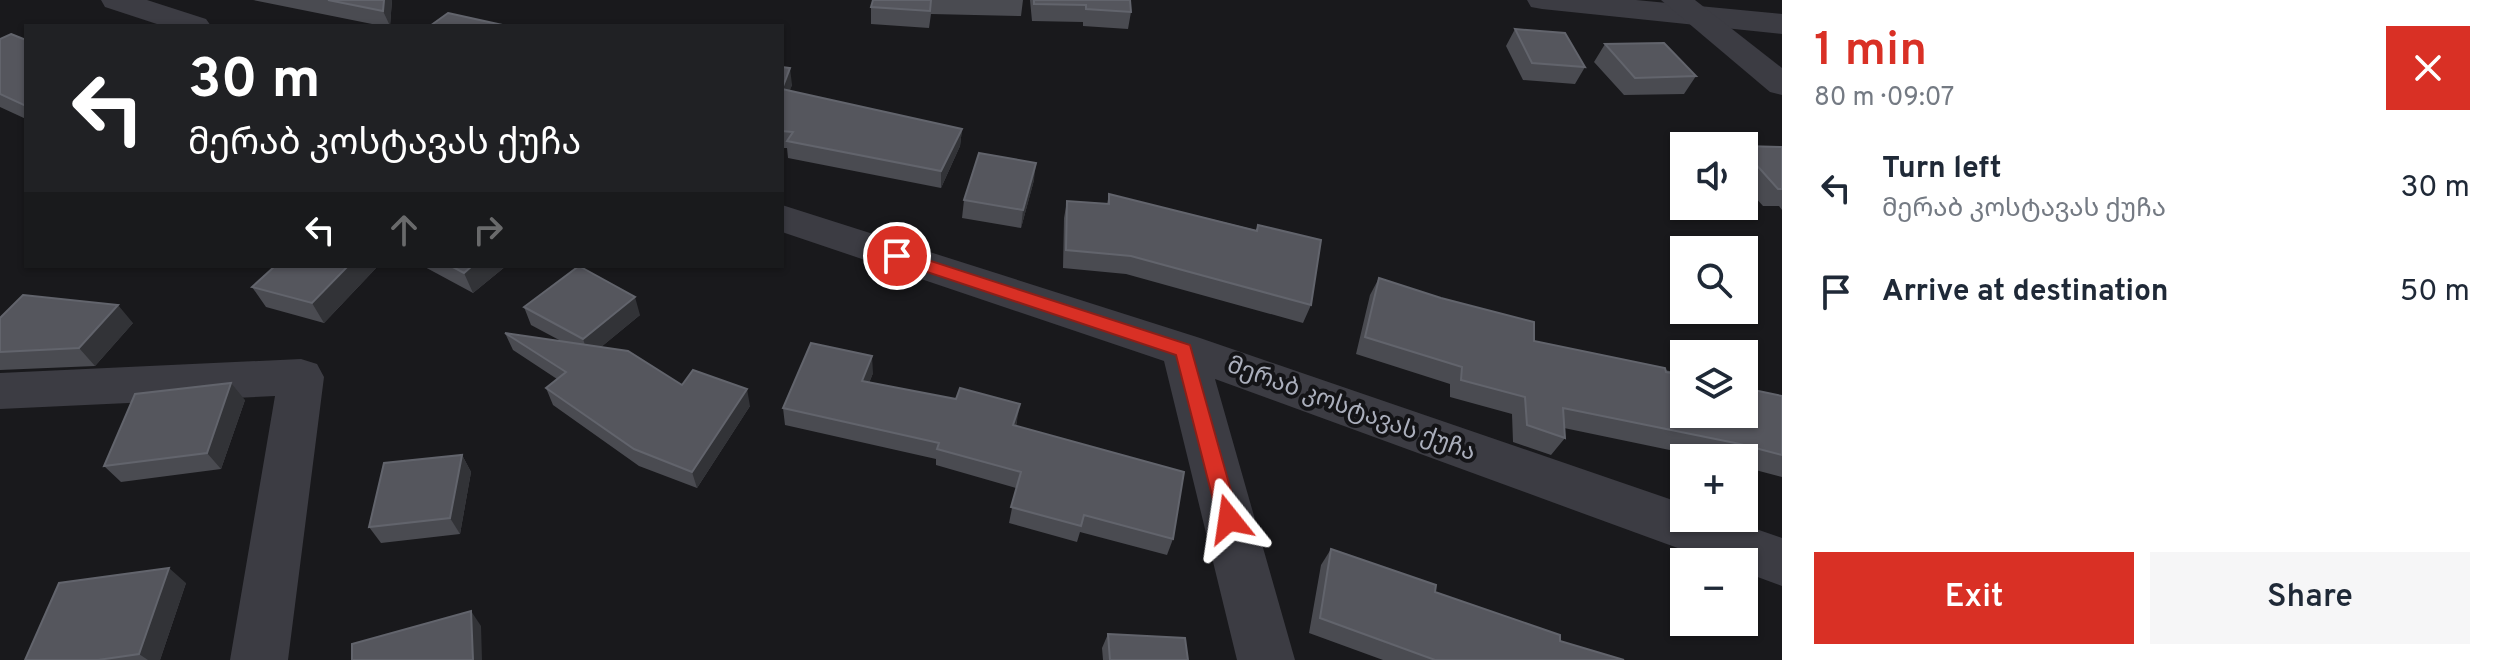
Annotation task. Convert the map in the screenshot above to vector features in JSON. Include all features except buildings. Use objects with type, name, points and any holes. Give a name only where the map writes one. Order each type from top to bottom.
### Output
[{"type":"street","points":[[116,0],[189,24]]},
{"type":"street","points":[[1542,0],[1688,9],[1782,24]]},
{"type":"street","points":[[1688,9],[1782,85]]},
{"type":"street","name":"მერაბ კოსტავას ქუჩა","points":[[784,219],[1184,350],[1782,562]]},
{"type":"street","points":[[1184,350],[1266,660]]},
{"type":"street","points":[[0,391],[301,377],[259,660]]},
{"type":"route","points":[[897,256],[1184,350],[1229,519]]}]
